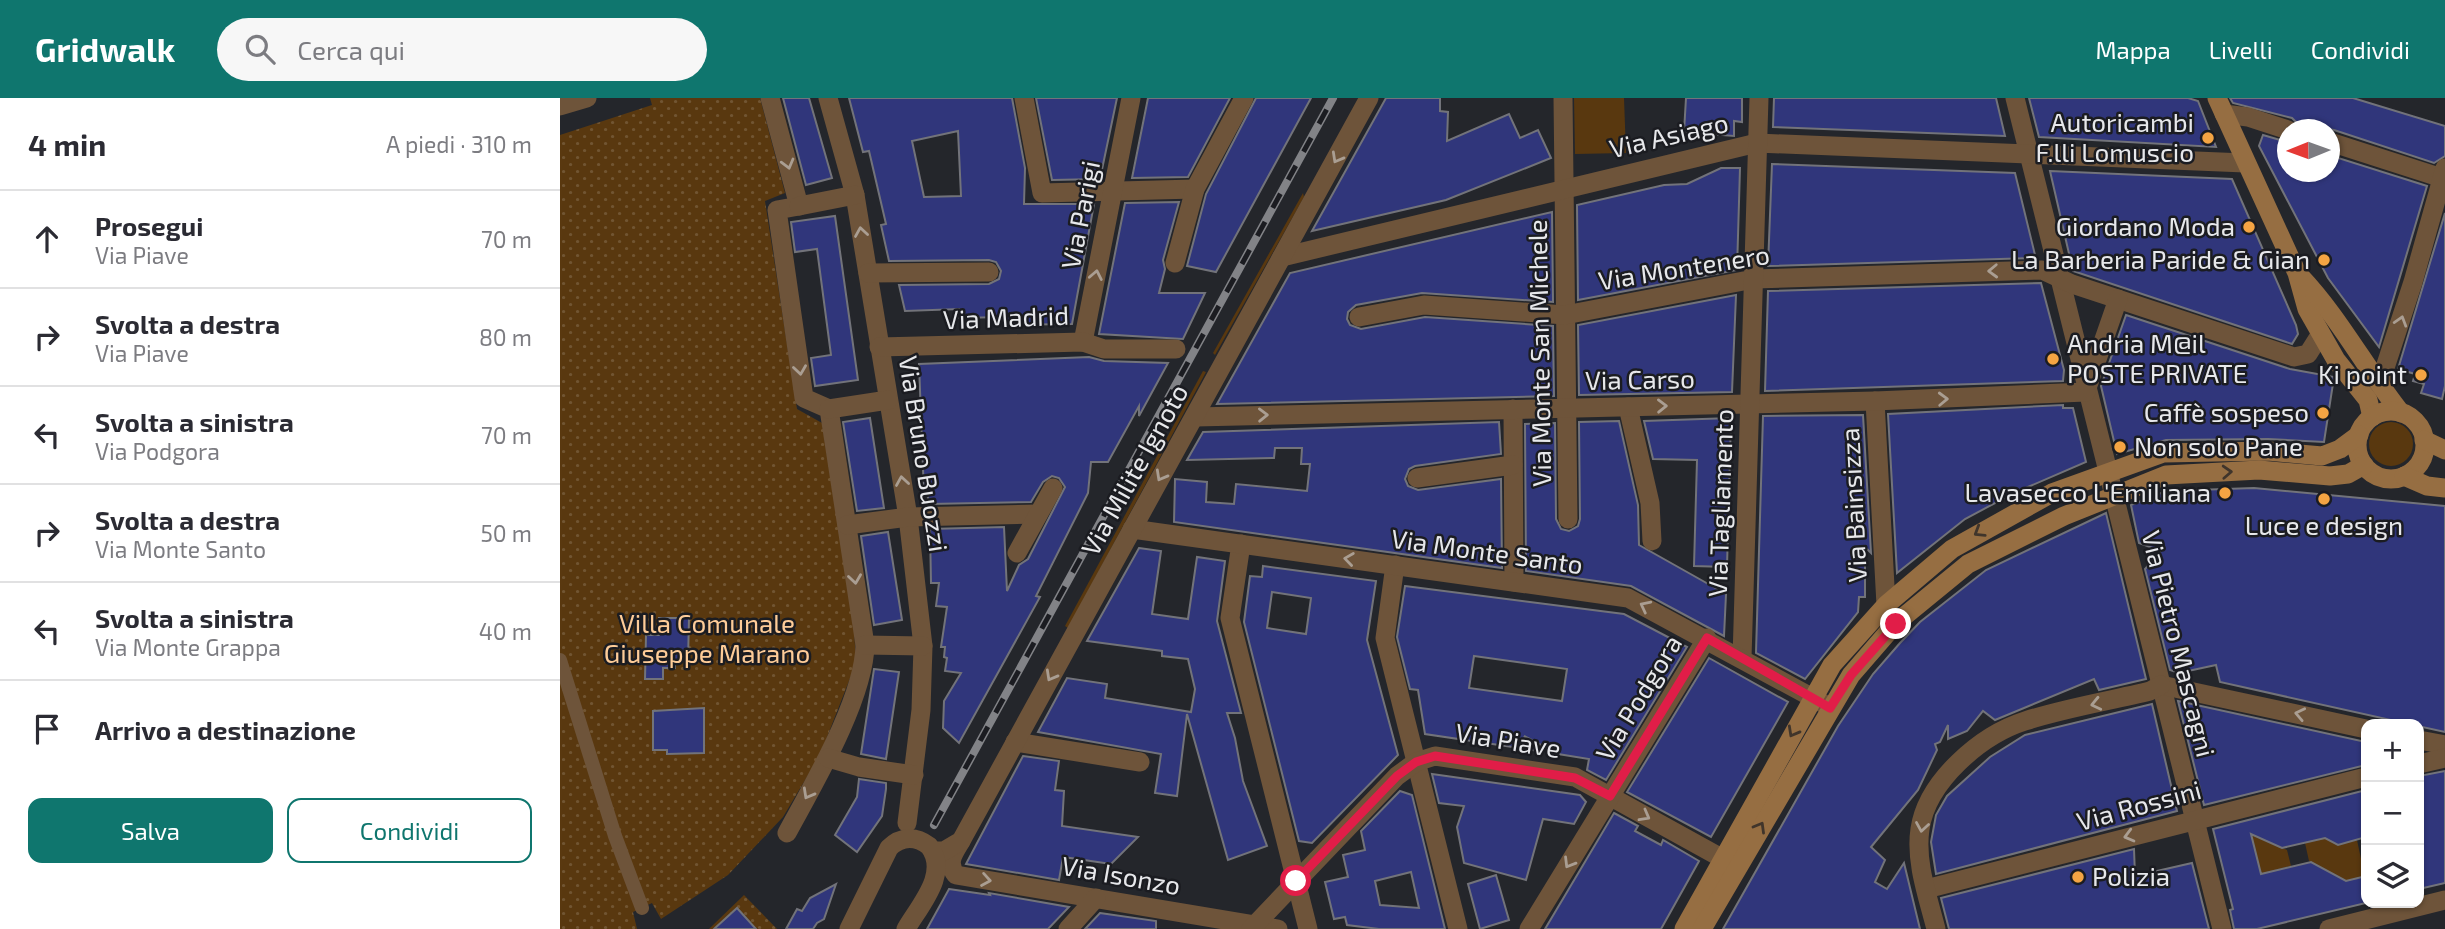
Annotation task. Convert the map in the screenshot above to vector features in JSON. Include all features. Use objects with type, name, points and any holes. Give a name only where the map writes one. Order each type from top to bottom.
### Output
[{"type":"main road","points":[[2220,106],[2297,273],[2307,309],[2320,335],[2368,400],[2372,417]]},
{"type":"main road","points":[[2297,273],[2321,298],[2379,386],[2401,413],[2417,423],[2424,440],[2420,461],[2404,476]]},
{"type":"main road","points":[[1702,929],[1730,863],[1813,697],[1832,665],[1886,606],[1952,549],[1995,522],[2052,493],[2163,453],[2267,451],[2322,456],[2340,449],[2359,435],[2372,417],[2382,412],[2401,413]]},
{"type":"main road","points":[[2359,435],[2359,455],[2364,465],[2382,477],[2404,476],[2427,486],[2445,488]]},
{"type":"main road","points":[[2424,440],[2444,449]]},
{"type":"main road","points":[[1684,929],[1730,863],[1851,675],[1896,624],[1968,564],[2113,494],[2166,475],[2259,470],[2330,477],[2348,474],[2364,465]]},
{"type":"street","points":[[560,106],[587,98]]},
{"type":"street","points":[[770,98],[799,206]]},
{"type":"street","name":"Via Bruno Buozzi","points":[[828,98],[855,195],[908,517],[923,646],[914,775],[906,834]]},
{"type":"street","points":[[1024,98],[1042,193],[1195,189]]},
{"type":"street","name":"Via Parigi","points":[[1083,342],[1131,98]]},
{"type":"street","points":[[1175,262],[1195,189],[1244,98]]},
{"type":"street","name":"Via Milite Ignoto","points":[[961,841],[1370,98]]},
{"type":"street","name":"Via Monte San Michele","points":[[1563,98],[1568,519]]},
{"type":"street","name":"Via Tagliamento","points":[[1742,658],[1759,98]]},
{"type":"street","name":"Via Pietro Mascagni","points":[[2015,98],[2086,392],[2222,929]]},
{"type":"street","points":[[2220,106],[2277,127]]},
{"type":"street","name":"Via Asiago","points":[[1282,257],[1564,187],[1757,143],[2245,163]]},
{"type":"street","points":[[2340,145],[2444,173],[2413,282],[2379,386]]},
{"type":"street","points":[[855,195],[776,210],[804,398],[829,409],[888,400]]},
{"type":"street","name":"Via Montenero","points":[[1359,317],[1424,305],[1565,314],[1754,279],[2036,270],[2294,358],[2308,354],[2320,335]]},
{"type":"street","points":[[868,273],[989,272]]},
{"type":"street","points":[[2086,392],[2118,299]]},
{"type":"street","name":"Via Madrid","points":[[879,347],[1083,342],[1104,349],[1175,349]]},
{"type":"street","name":"Via Carso","points":[[1195,417],[1875,401],[2086,392]]},
{"type":"street","name":"Via Bainsizza","points":[[1875,401],[1886,606]]},
{"type":"street","points":[[1628,407],[1650,503],[1652,541]]},
{"type":"street","points":[[786,833],[828,758],[864,666],[865,645],[829,409]]},
{"type":"street","points":[[1513,410],[1514,582]]},
{"type":"street","points":[[1417,478],[1513,465]]},
{"type":"street","points":[[1017,553],[1053,488]]},
{"type":"street","points":[[847,525],[908,517],[1038,514]]},
{"type":"street","name":"Via Monte Santo","points":[[1132,529],[1628,598],[1707,638],[1830,708]]},
{"type":"street","points":[[1241,544],[1230,618],[1308,929]]},
{"type":"street","points":[[1395,565],[1385,638],[1458,929]]},
{"type":"street","name":"Via Podgora","points":[[1529,929],[1707,638]]},
{"type":"street","points":[[865,645],[923,646]]},
{"type":"street","points":[[560,660],[615,836],[642,908]]},
{"type":"street","points":[[1936,929],[1919,856],[1920,829],[1926,807],[1961,762],[1991,738],[2023,722],[2150,691],[2161,685],[2361,728]]},
{"type":"street","points":[[2424,741],[2445,746]]},
{"type":"street","points":[[1015,742],[1140,762]]},
{"type":"street","name":"Via Piave","points":[[1253,927],[1397,776],[1416,762],[1435,756],[1575,778],[1730,863]]},
{"type":"street","points":[[828,758],[859,767],[914,775]]},
{"type":"street","points":[[2424,763],[2445,758]]},
{"type":"street","name":"Via Rossini","points":[[1926,890],[2195,818],[2361,778]]},
{"type":"street","points":[[849,929],[889,848],[906,834],[933,850],[942,876]]},
{"type":"street","points":[[933,850],[944,851],[961,841]]},
{"type":"street","points":[[906,929],[942,876],[951,868],[951,859],[961,841]]},
{"type":"street","name":"Via Isonzo","points":[[942,876],[1096,898],[1253,927],[1278,929]]},
{"type":"street","points":[[1068,929],[1096,898]]},
{"type":"street","points":[[2329,929],[2445,900]]},
{"type":"green space","name":"Villa Comunale Giuseppe Marano","points":[[650,98],[760,98],[785,193],[765,201],[797,409],[822,423],[854,629],[856,663],[820,755],[783,817],[728,875],[661,919],[652,903],[633,912],[637,929],[560,929],[560,135],[652,105]]},
{"type":"green space","points":[[1574,98],[1624,98],[1626,153],[1575,154]]},
{"type":"green space","points":[[1303,193],[1304,197],[1215,355],[1213,353]]},
{"type":"green space","points":[[1203,371],[1206,372],[1068,628],[1065,626]]},
{"type":"green space","points":[[2391,422],[2407,428],[2413,444],[2407,460],[2391,466],[2375,460],[2369,444],[2375,428]]},
{"type":"green space","points":[[2251,834],[2287,850],[2291,866],[2261,874]]},
{"type":"green space","points":[[2325,838],[2338,845],[2357,840],[2361,859],[2361,883],[2352,885],[2309,861],[2305,843]]},
{"type":"green space","points":[[744,895],[777,929],[709,929]]},
{"type":"building","points":[[783,98],[809,98],[832,178],[806,185]]},
{"type":"building","points":[[849,98],[1012,98],[1025,168],[1024,204],[1094,204],[1072,324],[1003,325],[1002,317],[959,318],[959,309],[905,311],[899,285],[989,284],[999,279],[1001,271],[996,262],[989,260],[889,261],[881,225],[886,224],[869,151],[863,152]],"holes":[[[958,131],[961,196],[924,197],[912,141]]]},
{"type":"building","points":[[1036,98],[1117,98],[1100,179],[1052,180]]},
{"type":"building","points":[[1148,98],[1230,98],[1188,177],[1132,178]]},
{"type":"building","points":[[1256,98],[1311,98],[1216,272],[1187,266],[1206,194]]},
{"type":"building","points":[[1386,98],[1440,98],[1440,111],[1448,112],[1447,141],[1509,114],[1520,138],[1538,130],[1551,158],[1446,200],[1312,231]]},
{"type":"building","points":[[1686,98],[1742,98],[1742,122],[1734,121],[1734,136],[1684,132]]},
{"type":"building","points":[[1774,98],[1996,98],[2005,136],[1773,127]]},
{"type":"building","points":[[2029,98],[2188,98],[2198,101],[2216,147],[2039,137]]},
{"type":"building","points":[[2230,98],[2353,98],[2445,126],[2445,156],[2434,163],[2340,132],[2340,119],[2293,119],[2233,103]]},
{"type":"building","points":[[2263,135],[2277,139],[2277,180],[2259,146]]},
{"type":"building","points":[[2340,158],[2427,186],[2379,347],[2328,278],[2278,182],[2340,182]]},
{"type":"building","points":[[1772,164],[2015,173],[2035,255],[2032,258],[1768,266]]},
{"type":"building","points":[[1721,168],[1740,168],[1737,270],[1578,300],[1577,205],[1664,185],[1687,184]]},
{"type":"building","points":[[2050,171],[2232,179],[2296,325],[2298,334],[2292,344],[2073,271]]},
{"type":"building","points":[[1179,202],[1163,260],[1165,269],[1159,293],[1205,293],[1183,339],[1099,334],[1125,203]]},
{"type":"building","points":[[1552,212],[1553,302],[1422,293],[1356,305],[1348,312],[1347,319],[1350,325],[1361,329],[1425,317],[1553,326],[1554,396],[1217,404],[1290,273]]},
{"type":"building","points":[[2445,213],[2445,386],[2442,399],[2421,393],[2424,384],[2413,381],[2415,374],[2398,369]]},
{"type":"building","points":[[835,216],[858,380],[815,386],[811,358],[831,355],[817,249],[795,252],[791,222]]},
{"type":"building","points":[[2041,283],[2064,370],[2063,381],[1765,391],[1768,291]]},
{"type":"building","points":[[1736,295],[1732,392],[1579,395],[1578,325]]},
{"type":"building","points":[[2126,315],[2290,369],[2334,377],[2324,442],[2268,439],[2166,440],[2117,454],[2101,386]]},
{"type":"building","points":[[1089,357],[1104,361],[1168,363],[1139,416],[1139,406],[1108,462],[1091,462],[1088,493],[1036,596],[1040,597],[959,743],[943,728],[944,701],[961,673],[945,671],[947,658],[944,657],[945,647],[941,647],[947,607],[936,606],[939,583],[931,583],[930,529],[1004,527],[1007,591],[1019,565],[1028,559],[1065,487],[1059,478],[1052,476],[1043,482],[1031,502],[929,504],[928,497],[924,494],[919,364]]},
{"type":"building","points":[[2063,405],[2063,408],[2073,408],[2086,462],[2014,493],[1965,519],[1897,573],[1888,414]]},
{"type":"building","points":[[1863,415],[1871,553],[1865,547],[1865,597],[1859,597],[1858,612],[1805,679],[1756,653],[1763,416]]},
{"type":"building","points":[[870,418],[884,508],[857,511],[843,422]]},
{"type":"building","points":[[1731,418],[1727,567],[1694,566],[1697,460],[1653,459],[1644,421]]},
{"type":"building","points":[[1619,421],[1638,505],[1639,545],[1726,594],[1724,636],[1631,586],[1526,571],[1525,424],[1555,423],[1556,519],[1561,529],[1569,531],[1578,526],[1580,519],[1579,422]]},
{"type":"building","points":[[1499,422],[1501,454],[1415,466],[1409,469],[1405,479],[1408,486],[1418,490],[1501,479],[1502,568],[1174,522],[1175,479],[1207,482],[1206,502],[1234,504],[1236,484],[1307,491],[1310,464],[1301,464],[1302,448],[1275,448],[1274,458],[1187,460],[1203,432]]},
{"type":"building","points":[[2254,488],[2445,506],[2445,732],[2424,727],[2424,719],[2386,719],[2220,682],[2216,665],[2179,673],[2170,670],[2145,569],[2161,551],[2139,543],[2131,505],[2166,491]]},
{"type":"building","points":[[2106,513],[2146,679],[2099,690],[2094,679],[1995,720],[1983,711],[1967,731],[1948,739],[1948,725],[1940,742],[1935,744],[1937,750],[1918,790],[1871,847],[1885,860],[1875,882],[1887,889],[1904,863],[1920,929],[1723,929],[1838,726],[1873,674],[1900,643],[1920,622],[1986,570]]},
{"type":"building","points":[[888,532],[902,620],[874,625],[861,536]]},
{"type":"building","points":[[1139,548],[1161,551],[1152,614],[1188,619],[1197,557],[1225,561],[1217,621],[1241,713],[1227,713],[1243,781],[1267,846],[1228,860],[1187,714],[1177,796],[1155,793],[1161,754],[1038,732],[1067,678],[1107,684],[1105,698],[1191,712],[1195,689],[1188,659],[1162,656],[1162,651],[1087,641]]},
{"type":"building","points":[[1263,566],[1376,581],[1367,640],[1398,755],[1312,843],[1299,841],[1244,622],[1250,576],[1262,577]],"holes":[[[1272,592],[1311,598],[1306,634],[1267,628]]]},
{"type":"building","points":[[1405,586],[1624,614],[1687,647],[1606,780],[1587,770],[1589,759],[1558,754],[1524,736],[1539,751],[1425,734],[1418,690],[1410,689],[1397,637]],"holes":[[[1474,656],[1567,669],[1562,701],[1469,688]]]},
{"type":"building","points":[[659,618],[689,618],[688,661],[675,660],[675,668],[663,668],[663,679],[645,679],[646,635],[659,635]]},
{"type":"building","points":[[1709,658],[1788,702],[1711,837],[1627,792]]},
{"type":"building","points":[[874,669],[899,672],[886,759],[861,754]]},
{"type":"building","points":[[2178,701],[2361,741],[2361,766],[2204,805]]},
{"type":"building","points":[[2152,704],[2177,811],[1936,874],[1931,842],[1936,815],[1947,796],[1990,757],[2025,735]]},
{"type":"building","points":[[704,708],[704,753],[667,754],[667,750],[653,750],[653,711]]},
{"type":"building","points":[[1023,756],[1059,761],[1055,790],[1064,791],[1062,826],[1138,837],[1111,864],[1063,857],[1059,880],[966,864]]},
{"type":"building","points":[[2445,771],[2445,883],[2424,888],[2424,782],[2424,775]]},
{"type":"building","points":[[1432,774],[1580,795],[1586,802],[1574,824],[1543,819],[1526,880],[1464,863],[1457,827],[1464,806],[1439,803]]},
{"type":"building","points":[[859,779],[886,783],[886,789],[882,816],[857,852],[835,835],[857,797]]},
{"type":"building","points":[[1400,791],[1412,795],[1445,929],[1379,929],[1347,925],[1345,917],[1334,919],[1325,882],[1348,877],[1343,855],[1365,850],[1361,831]],"holes":[[[1411,872],[1419,908],[1380,905],[1375,881]]]},
{"type":"building","points":[[2361,791],[2361,838],[2338,845],[2325,838],[2282,848],[2251,834],[2261,874],[2311,862],[2346,881],[2361,877],[2361,904],[2257,929],[2234,929],[2230,910],[2233,909],[2213,829]]},
{"type":"building","points":[[1614,813],[1638,826],[1635,831],[1661,845],[1663,840],[1699,861],[1661,929],[1545,929]]},
{"type":"building","points":[[2134,849],[2135,876],[2192,863],[2209,929],[1949,929],[1941,898]]},
{"type":"building","points":[[1496,875],[1509,920],[1480,929],[1468,884]]},
{"type":"building","points":[[836,884],[824,919],[813,929],[786,929],[797,909],[802,911],[810,898]]},
{"type":"building","points":[[949,889],[1069,907],[1048,929],[927,929]]},
{"type":"building","points":[[737,908],[756,929],[714,929]]},
{"type":"building","points":[[1100,913],[1156,921],[1156,929],[1085,929]]},
{"type":"railway","points":[[934,825],[1333,98]]},
{"type":"place","name":"Autoricambi F.lli Lomuscio","points":[[2208,138]]},
{"type":"place","name":"Giordano Moda","points":[[2249,227]]},
{"type":"place","name":"La Barberia Paride & Gian","points":[[2324,260]]},
{"type":"place","name":"Andria M@il POSTE PRIVATE","points":[[2053,359]]},
{"type":"place","name":"Ki point","points":[[2421,375]]},
{"type":"place","name":"Caffè sospeso","points":[[2323,413]]},
{"type":"place","name":"Non solo Pane","points":[[2120,447]]},
{"type":"place","name":"Lavasecco L'Emiliana","points":[[2225,493]]},
{"type":"place","name":"Luce e design","points":[[2324,499]]},
{"type":"place","name":"Polizia","points":[[2078,877]]},
{"type":"route","points":[[1296,881],[1397,776],[1416,762],[1435,756],[1575,778],[1610,796],[1707,638],[1830,708],[1851,675],[1896,624]]}]
